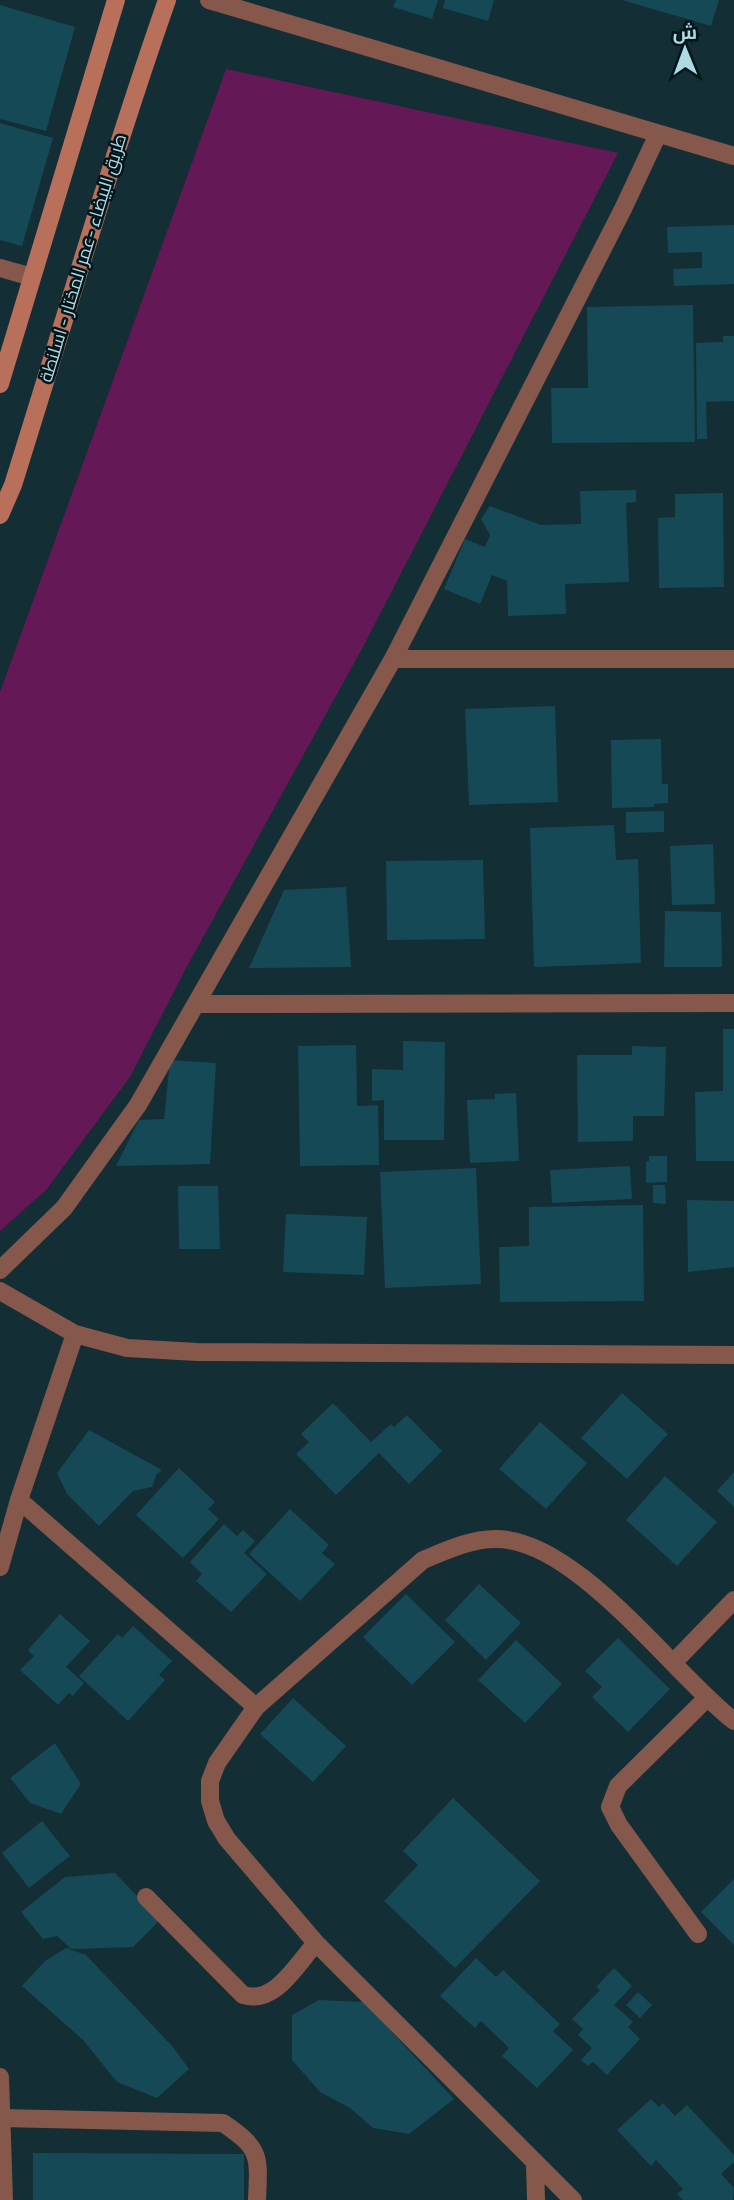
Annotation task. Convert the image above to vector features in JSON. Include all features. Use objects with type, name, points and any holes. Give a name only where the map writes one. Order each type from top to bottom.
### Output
[{"type":"main road","points":[[0,384],[116,0]]},
{"type":"main road","name":"طريق البيضاء -عمر المختار - اسلنطة","points":[[0,515],[6,482],[76,288],[115,150],[167,0]]},
{"type":"street","points":[[209,0],[734,156]]},
{"type":"street","points":[[0,1270],[64,1208],[138,1105],[198,1004],[393,659],[617,221],[658,134]]},
{"type":"street","points":[[0,268],[32,277]]},
{"type":"street","points":[[393,659],[734,659]]},
{"type":"street","points":[[198,1004],[734,1003]]},
{"type":"street","points":[[0,1291],[75,1334],[127,1348],[197,1352],[734,1355]]},
{"type":"street","points":[[0,1567],[19,1500],[75,1334]]},
{"type":"street","points":[[19,1500],[256,1707]]},
{"type":"street","points":[[573,2200],[316,1943],[227,1839],[216,1821],[210,1801],[210,1782],[217,1763],[256,1707],[423,1560],[457,1546],[495,1539],[532,1545],[575,1571],[673,1663],[706,1699],[734,1721]]},
{"type":"street","points":[[673,1663],[734,1600]]},
{"type":"street","points":[[698,1934],[619,1825],[610,1807],[618,1786],[706,1699]]},
{"type":"street","points":[[146,1897],[243,1995],[255,1999],[269,1996],[316,1943]]},
{"type":"street","points":[[0,2077],[4,2200]]},
{"type":"street","points":[[1,2118],[223,2123],[246,2139],[259,2159],[257,2200]]},
{"type":"street","points":[[535,2164],[536,2200]]},
{"type":"shaded area","points":[[226,69],[618,153],[364,645],[184,972],[130,1077],[46,1190],[0,1231],[0,692]]},
{"type":"building","points":[[396,0],[438,0],[432,19],[393,7]]},
{"type":"building","points":[[445,0],[494,0],[488,21],[443,8]]},
{"type":"building","points":[[622,0],[719,0],[711,26]]},
{"type":"building","points":[[0,5],[75,27],[46,131],[0,119]]},
{"type":"building","points":[[0,123],[53,138],[22,246],[0,240]]},
{"type":"building","points":[[734,225],[734,284],[674,286],[673,269],[702,268],[702,252],[668,253],[667,227]]},
{"type":"building","points":[[693,305],[695,442],[552,443],[551,388],[588,388],[587,307]]},
{"type":"building","points":[[723,336],[734,336],[734,401],[706,402],[707,439],[697,439],[696,343],[723,342]]},
{"type":"building","points":[[636,490],[636,502],[626,503],[629,582],[565,584],[566,614],[508,616],[507,581],[492,575],[480,604],[444,589],[465,539],[485,547],[490,535],[481,519],[490,506],[541,525],[581,524],[580,491]]},
{"type":"building","points":[[723,493],[724,587],[659,588],[658,518],[675,517],[675,494]]},
{"type":"building","points":[[555,706],[558,802],[469,805],[465,709]]},
{"type":"building","points":[[661,739],[662,784],[668,784],[668,803],[654,804],[654,807],[612,808],[611,740]]},
{"type":"building","points":[[664,811],[664,832],[626,833],[626,812]]},
{"type":"building","points":[[614,825],[616,860],[638,859],[641,963],[534,967],[530,828]]},
{"type":"building","points":[[713,844],[715,904],[672,905],[670,846]]},
{"type":"building","points":[[483,860],[485,939],[387,940],[386,861]]},
{"type":"building","points":[[346,887],[351,967],[249,968],[284,890]]},
{"type":"building","points":[[665,911],[721,912],[722,967],[664,967]]},
{"type":"building","points":[[723,1029],[734,1029],[734,1161],[696,1161],[695,1092],[723,1091]]},
{"type":"building","points":[[403,1041],[445,1042],[444,1140],[384,1140],[384,1100],[372,1101],[372,1069],[403,1070]]},
{"type":"building","points":[[356,1045],[357,1106],[378,1105],[379,1165],[300,1166],[298,1046]]},
{"type":"building","points":[[632,1046],[666,1047],[664,1116],[633,1116],[633,1141],[578,1142],[577,1055],[632,1055]]},
{"type":"building","points":[[170,1060],[216,1063],[210,1164],[116,1166],[139,1120],[164,1119]]},
{"type":"building","points":[[516,1093],[519,1161],[470,1163],[467,1100],[495,1099],[495,1094]]},
{"type":"building","points":[[649,1156],[667,1156],[667,1182],[646,1183],[646,1162],[649,1161]]},
{"type":"building","points":[[630,1166],[632,1199],[552,1203],[550,1170]]},
{"type":"building","points":[[476,1168],[481,1284],[385,1288],[380,1172]]},
{"type":"building","points":[[653,1185],[665,1185],[666,1204],[653,1203]]},
{"type":"building","points":[[178,1186],[218,1186],[220,1249],[179,1249]]},
{"type":"building","points":[[687,1200],[734,1201],[734,1267],[688,1272]]},
{"type":"building","points":[[643,1205],[644,1301],[500,1302],[499,1247],[529,1246],[529,1207]]},
{"type":"building","points":[[286,1214],[367,1217],[364,1275],[283,1272]]},
{"type":"building","points":[[622,1393],[668,1434],[627,1479],[581,1438]]},
{"type":"building","points":[[333,1403],[371,1442],[391,1424],[394,1427],[407,1415],[442,1451],[409,1484],[379,1453],[336,1495],[296,1454],[309,1442],[301,1434]]},
{"type":"building","points":[[540,1422],[587,1463],[546,1509],[499,1469]]},
{"type":"building","points":[[89,1430],[162,1470],[156,1475],[152,1487],[133,1491],[99,1526],[67,1494],[57,1473]]},
{"type":"building","points":[[179,1468],[215,1502],[208,1509],[219,1519],[183,1558],[136,1515]]},
{"type":"building","points":[[734,1472],[734,1507],[717,1491]]},
{"type":"building","points":[[665,1476],[717,1522],[677,1566],[626,1520]]},
{"type":"building","points":[[290,1509],[329,1545],[322,1553],[335,1564],[300,1601],[249,1554]]},
{"type":"building","points":[[224,1524],[237,1536],[243,1530],[255,1541],[244,1553],[267,1574],[231,1612],[196,1581],[202,1574],[190,1562]]},
{"type":"building","points":[[479,1584],[521,1623],[486,1660],[445,1620]]},
{"type":"building","points":[[406,1594],[455,1642],[412,1685],[363,1637]]},
{"type":"building","points":[[60,1614],[90,1641],[66,1667],[84,1683],[73,1696],[69,1693],[58,1705],[20,1670],[34,1656],[28,1650]]},
{"type":"building","points":[[133,1626],[172,1661],[159,1675],[165,1680],[128,1721],[79,1676],[118,1634],[122,1638]]},
{"type":"building","points":[[618,1638],[670,1689],[628,1732],[592,1697],[602,1687],[585,1671]]},
{"type":"building","points":[[516,1640],[562,1684],[525,1723],[478,1680]]},
{"type":"building","points":[[293,1698],[346,1746],[313,1782],[260,1734]]},
{"type":"building","points":[[55,1743],[81,1784],[61,1814],[30,1803],[10,1778]]},
{"type":"building","points":[[453,1798],[540,1881],[455,1968],[384,1901],[418,1865],[403,1851]]},
{"type":"building","points":[[42,1821],[70,1856],[29,1888],[2,1853]]},
{"type":"building","points":[[115,1873],[160,1920],[133,1947],[71,1949],[57,1936],[43,1939],[21,1912],[65,1877]]},
{"type":"building","points":[[734,1879],[734,1945],[701,1912]]},
{"type":"building","points":[[66,1948],[86,1955],[173,2047],[189,2069],[157,2098],[117,2082],[83,2040],[22,1986],[45,1961]]},
{"type":"building","points":[[476,1958],[496,1977],[503,1970],[560,2024],[553,2031],[573,2050],[537,2088],[502,2056],[509,2048],[481,2021],[475,2028],[440,1996]]},
{"type":"building","points":[[614,1968],[632,1986],[614,2005],[633,2022],[628,2027],[640,2039],[607,2075],[593,2062],[588,2066],[581,2060],[592,2048],[578,2035],[583,2029],[572,2019],[600,1990],[596,1987]]},
{"type":"building","points":[[638,1992],[652,2005],[640,2018],[626,2005]]},
{"type":"building","points":[[319,2000],[364,2002],[454,2099],[409,2134],[373,2128],[350,2108],[320,2092],[292,2060],[292,2015]]},
{"type":"building","points":[[651,2099],[659,2107],[663,2103],[675,2116],[687,2105],[734,2155],[734,2162],[721,2174],[734,2188],[733,2200],[683,2200],[677,2194],[683,2189],[656,2160],[651,2166],[617,2130]]},
{"type":"building","points":[[33,2153],[244,2154],[244,2200],[33,2200]]}]
